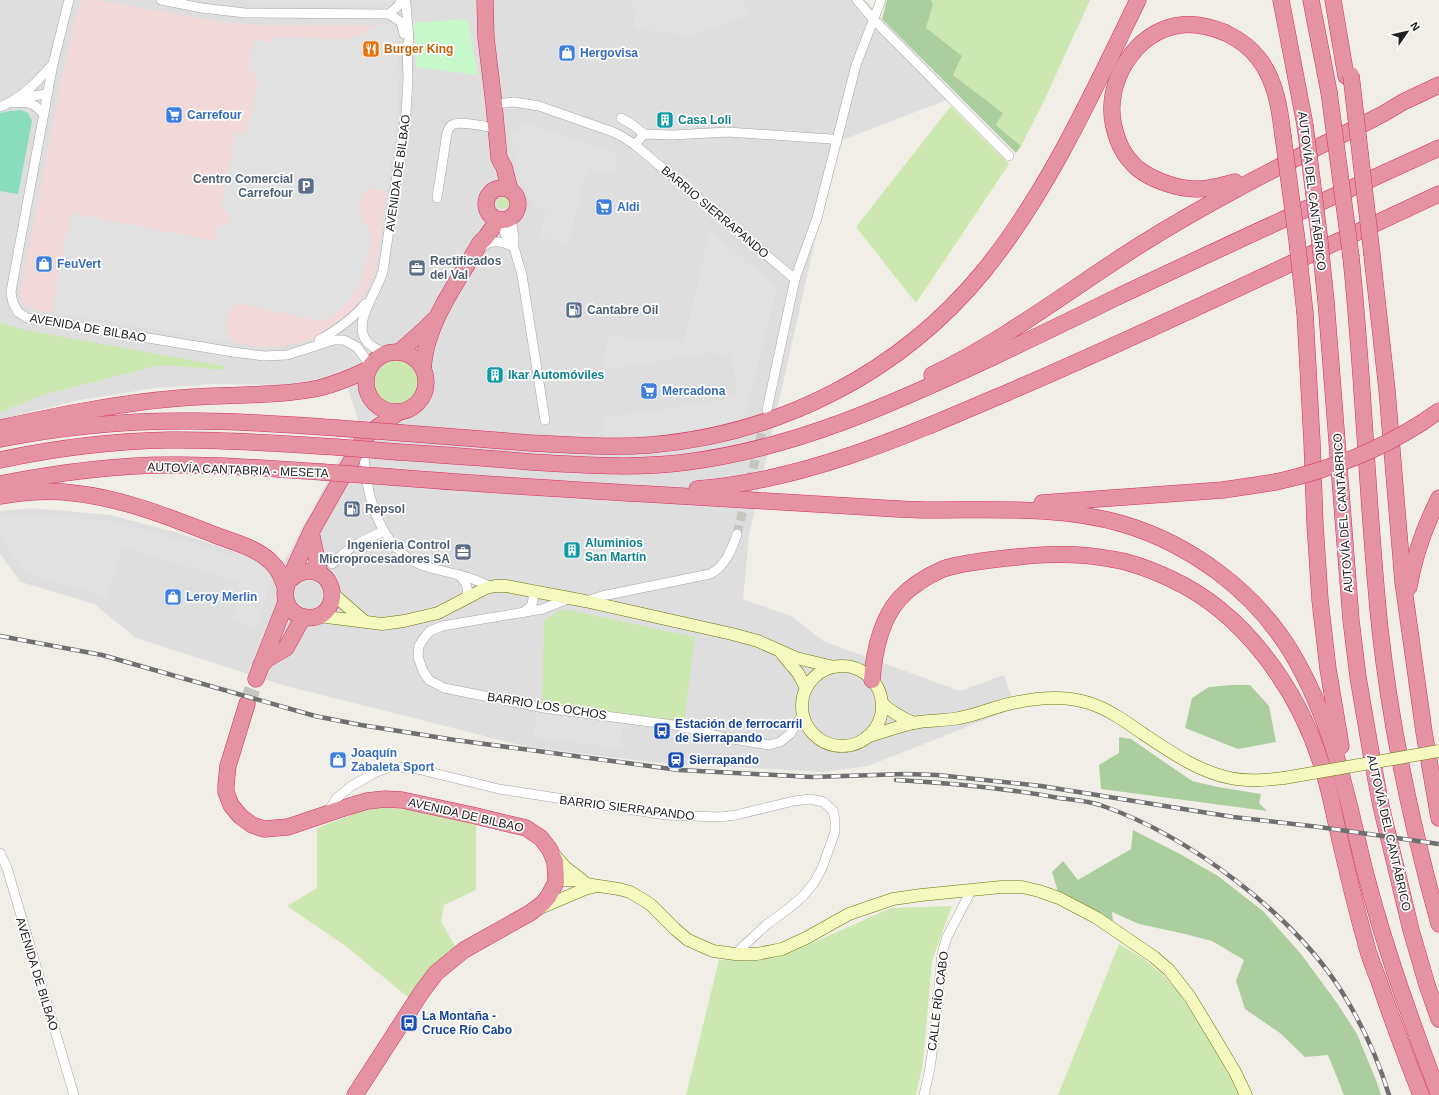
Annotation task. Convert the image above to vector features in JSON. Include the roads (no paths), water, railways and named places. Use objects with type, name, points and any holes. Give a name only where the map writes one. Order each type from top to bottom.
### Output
[{"type":"highway","points":[[311,616],[286,648],[267,659],[258,673],[287,590],[311,532],[365,438],[399,412],[413,407],[422,396],[426,382],[423,368],[426,347],[438,316],[477,248],[480,233],[500,217],[515,214],[519,205],[516,196],[510,190],[504,167],[499,158],[486,38],[485,0]]},
{"type":"highway","points":[[0,439],[75,428],[123,423],[223,421],[597,446],[631,446],[670,443],[709,437],[767,422],[804,407],[862,377],[896,354],[938,319],[969,287],[997,253],[1028,208],[1055,164],[1086,106],[1138,0]]},
{"type":"highway","name":"AUTOVÍA DEL CANTÁBRICO","points":[[1281,0],[1305,125],[1319,234],[1326,301],[1350,620],[1358,677],[1383,813],[1413,937],[1439,1019]]},
{"type":"highway","name":"AUTOVÍA DEL CANTÁBRICO","points":[[1311,0],[1329,92],[1351,257],[1358,329],[1376,582],[1385,668],[1407,798],[1439,924]]},
{"type":"highway","points":[[1333,0],[1349,75]]},
{"type":"highway","points":[[1338,0],[1372,255],[1411,640],[1424,732],[1439,818]]},
{"type":"highway","points":[[1275,169],[1222,186],[1196,189],[1170,184],[1142,171],[1130,161],[1121,148],[1116,136],[1111,108],[1115,83],[1128,59],[1146,40],[1156,33],[1180,25],[1196,25],[1212,28],[1232,36],[1246,45],[1259,58],[1269,76],[1274,90],[1279,107],[1284,136],[1305,312],[1320,600],[1328,669],[1354,825]]},
{"type":"highway","points":[[788,440],[855,412],[944,369],[1019,324],[1181,219],[1225,194],[1439,85]]},
{"type":"highway","points":[[1384,114],[1407,109],[1439,96]]},
{"type":"highway","points":[[0,460],[55,449],[137,441],[197,440],[336,447],[579,465],[654,466],[734,454],[825,429],[873,411],[934,385],[1173,270],[1439,148]]},
{"type":"highway","points":[[499,158],[495,167],[495,180],[492,191],[487,200],[500,217]]},
{"type":"highway","points":[[492,191],[500,188],[510,190]]},
{"type":"highway","points":[[525,487],[688,490],[724,487],[770,479],[821,465],[924,428],[1058,370],[1439,194]]},
{"type":"highway","points":[[399,412],[390,412],[374,404],[365,386],[369,368],[376,359],[393,352],[426,328],[438,316]]},
{"type":"highway","points":[[393,352],[413,357],[423,368]]},
{"type":"highway","points":[[0,428],[68,413],[139,402],[306,390],[340,382],[369,368]]},
{"type":"highway","points":[[365,438],[369,396]]},
{"type":"highway","points":[[864,507],[944,507],[1068,501],[1223,490],[1276,482],[1307,475],[1346,462],[1398,437],[1439,411]]},
{"type":"highway","name":"AUTOVÍA CANTABRIA - MESETA","points":[[0,484],[53,475],[112,468],[169,465],[223,466],[322,472],[525,487]]},
{"type":"highway","points":[[525,487],[864,507],[1069,513],[1122,524],[1160,538],[1201,560],[1232,584],[1265,616],[1287,646],[1315,698],[1332,743],[1366,876],[1388,953],[1439,1095]]},
{"type":"highway","points":[[0,496],[30,492],[72,493],[110,499],[161,514],[244,546],[262,555],[278,570],[287,590],[293,612],[311,616],[325,611],[330,605],[332,593],[326,569],[311,532]]},
{"type":"highway","points":[[1411,640],[1409,586],[1413,567],[1430,515],[1439,498]]},
{"type":"highway","points":[[872,680],[876,653],[883,627],[895,604],[907,591],[923,579],[942,570],[962,564],[1044,554],[1082,555],[1112,559],[1152,571],[1171,579],[1211,602],[1243,630],[1266,657],[1280,677],[1310,734],[1323,766],[1365,942],[1395,1030],[1421,1095]]},
{"type":"highway","points":[[287,590],[298,574],[304,571],[326,569]]},
{"type":"highway","name":"AVENIDA DE BILBAO","points":[[247,704],[232,751],[226,776],[226,792],[235,811],[252,825],[258,828],[271,830],[293,826],[367,802],[393,799],[410,801],[519,826],[536,834],[550,850],[555,862],[556,881]]},
{"type":"highway","points":[[355,1095],[420,993],[436,973],[454,957],[475,943],[530,913],[548,897],[556,881]]},
{"type":"street","points":[[44,115],[53,64],[69,0]]},
{"type":"street","points":[[161,0],[202,8],[245,13],[389,14],[399,5],[402,0]]},
{"type":"street","name":"AVENIDA DE BILBAO","points":[[393,352],[375,348],[366,339],[363,334],[362,321],[383,271],[396,185],[408,95],[407,46],[409,40],[405,0]]},
{"type":"street","points":[[857,0],[874,20],[1009,156]]},
{"type":"street","points":[[767,410],[795,279],[817,218],[856,65],[881,0]]},
{"type":"street","name":"AVENIDA DE BILBAO","points":[[389,14],[398,19],[402,24],[404,40],[407,46]]},
{"type":"street","points":[[0,107],[10,103],[35,84],[53,64]]},
{"type":"street","points":[[22,102],[34,96],[47,94]]},
{"type":"street","points":[[10,103],[22,102],[33,104],[38,106],[44,115]]},
{"type":"street","name":"BARRIO SIERRAPANDO","points":[[494,104],[514,102],[534,105],[587,122],[623,137],[635,145],[795,279]]},
{"type":"street","name":"AVENIDA DE BILBAO","points":[[44,115],[26,204],[11,293],[13,303],[18,312],[27,318],[251,355],[281,356],[293,354],[338,339],[344,340],[357,347],[369,368]]},
{"type":"street","points":[[621,118],[644,134],[672,135],[728,132],[831,139],[837,142]]},
{"type":"street","points":[[437,198],[449,127],[461,123],[496,128]]},
{"type":"street","points":[[635,145],[644,134]]},
{"type":"street","points":[[500,217],[514,238],[513,245],[522,275],[545,420]]},
{"type":"street","points":[[477,248],[493,241],[513,245]]},
{"type":"street","name":"AVENIDA DE BILBAO","points":[[310,348],[347,322],[372,296]]},
{"type":"street","points":[[365,438],[370,496],[384,531],[392,545],[409,559],[422,565],[476,579],[490,587]]},
{"type":"street","points":[[326,569],[343,552],[354,545],[384,531]]},
{"type":"street","points":[[585,601],[602,596],[710,574],[720,567],[728,556],[737,534]]},
{"type":"street","points":[[457,574],[462,578],[468,588],[465,599]]},
{"type":"street","points":[[311,616],[382,624],[420,618],[443,611],[478,591],[490,587],[500,586],[585,601],[747,637],[803,660],[834,667]]},
{"type":"street","points":[[524,612],[532,605],[534,591]]},
{"type":"street","points":[[332,593],[364,621]]},
{"type":"street","name":"BARRIO LOS OCHOS","points":[[570,598],[543,609],[442,626],[430,631],[419,646],[418,657],[422,672],[436,685],[452,690],[544,708],[674,725],[763,745],[775,744],[785,738],[794,729],[803,714]]},
{"type":"street","points":[[778,651],[792,664],[803,680],[806,688]]},
{"type":"street","points":[[882,703],[881,713],[874,730],[859,742],[841,746],[824,742],[810,731],[803,714],[802,705],[806,688],[818,674],[834,667],[842,666],[855,669],[866,674],[872,680],[882,703],[890,712],[900,718],[914,723]]},
{"type":"street","points":[[867,737],[914,723],[958,718],[1015,702],[1032,699],[1063,698],[1094,705],[1109,712],[1181,758],[1211,772],[1230,778],[1247,780],[1284,778],[1439,751]]},
{"type":"street","name":"BARRIO SIERRAPANDO","points":[[326,815],[336,799],[350,787],[374,773],[387,768],[400,767],[417,769],[499,790],[666,815],[720,817],[736,815],[794,801],[810,799],[824,802],[833,811],[835,832],[822,868],[814,882],[803,896],[788,909],[766,924],[734,954]]},
{"type":"street","points":[[550,850],[560,862],[591,887]]},
{"type":"street","name":"AVENIDA DE BILBAO","points":[[0,853],[7,868],[74,1095]]},
{"type":"street","points":[[556,881],[574,880],[591,887],[619,889],[635,895],[650,904],[688,940],[710,950],[734,954],[756,954],[782,949],[806,938],[849,914],[893,899],[972,889],[1012,886],[1050,894],[1097,918],[1154,956],[1175,977],[1190,997],[1229,1060],[1246,1095]]},
{"type":"street","points":[[530,913],[591,887]]},
{"type":"street","name":"CALLE RÍO CABO","points":[[924,1095],[930,1068],[935,1031],[942,954],[947,937],[972,889]]},
{"type":"tunnel","points":[[737,534],[765,419]]},
{"type":"tunnel","points":[[247,704],[256,679]]},
{"type":"railway","points":[[0,636],[102,655],[315,716],[455,740],[679,770],[812,777],[906,774],[937,775],[1041,786],[1233,817],[1319,827],[1439,844]]},
{"type":"railway","points":[[896,780],[958,784],[1039,794],[1092,803],[1136,819],[1203,857],[1268,907],[1296,934],[1321,963],[1342,992],[1363,1029],[1375,1055],[1389,1095]]},
{"type":"place","name":"Burger King","points":[[371,49]]},
{"type":"place","name":"Hergovisa","points":[[567,53]]},
{"type":"place","name":"Carrefour","points":[[174,115]]},
{"type":"place","name":"Casa Loli","points":[[665,120]]},
{"type":"place","name":"Centro Comercial Carrefour","points":[[306,186]]},
{"type":"place","name":"Aldi","points":[[604,207]]},
{"type":"place","name":"FeuVert","points":[[44,264]]},
{"type":"place","name":"Rectificados del Val","points":[[417,268]]},
{"type":"place","name":"Cantabre Oil","points":[[574,310]]},
{"type":"place","name":"Ikar Automóviles","points":[[495,375]]},
{"type":"place","name":"Mercadona","points":[[649,391]]},
{"type":"place","name":"Repsol","points":[[352,509]]},
{"type":"place","name":"Aluminios San Martín","points":[[572,550]]},
{"type":"place","name":"Ingenieria Control Microprocesadores SA","points":[[463,552]]},
{"type":"place","name":"Leroy Merlin","points":[[173,597]]},
{"type":"place","name":"Estación de ferrocarril de Sierrapando","points":[[662,731]]},
{"type":"place","name":"Joaquín Zabaleta Sport","points":[[338,760]]},
{"type":"place","name":"Sierrapando","points":[[676,760]]},
{"type":"place","name":"La Montaña - Cruce Río Cabo","points":[[409,1023]]}]
